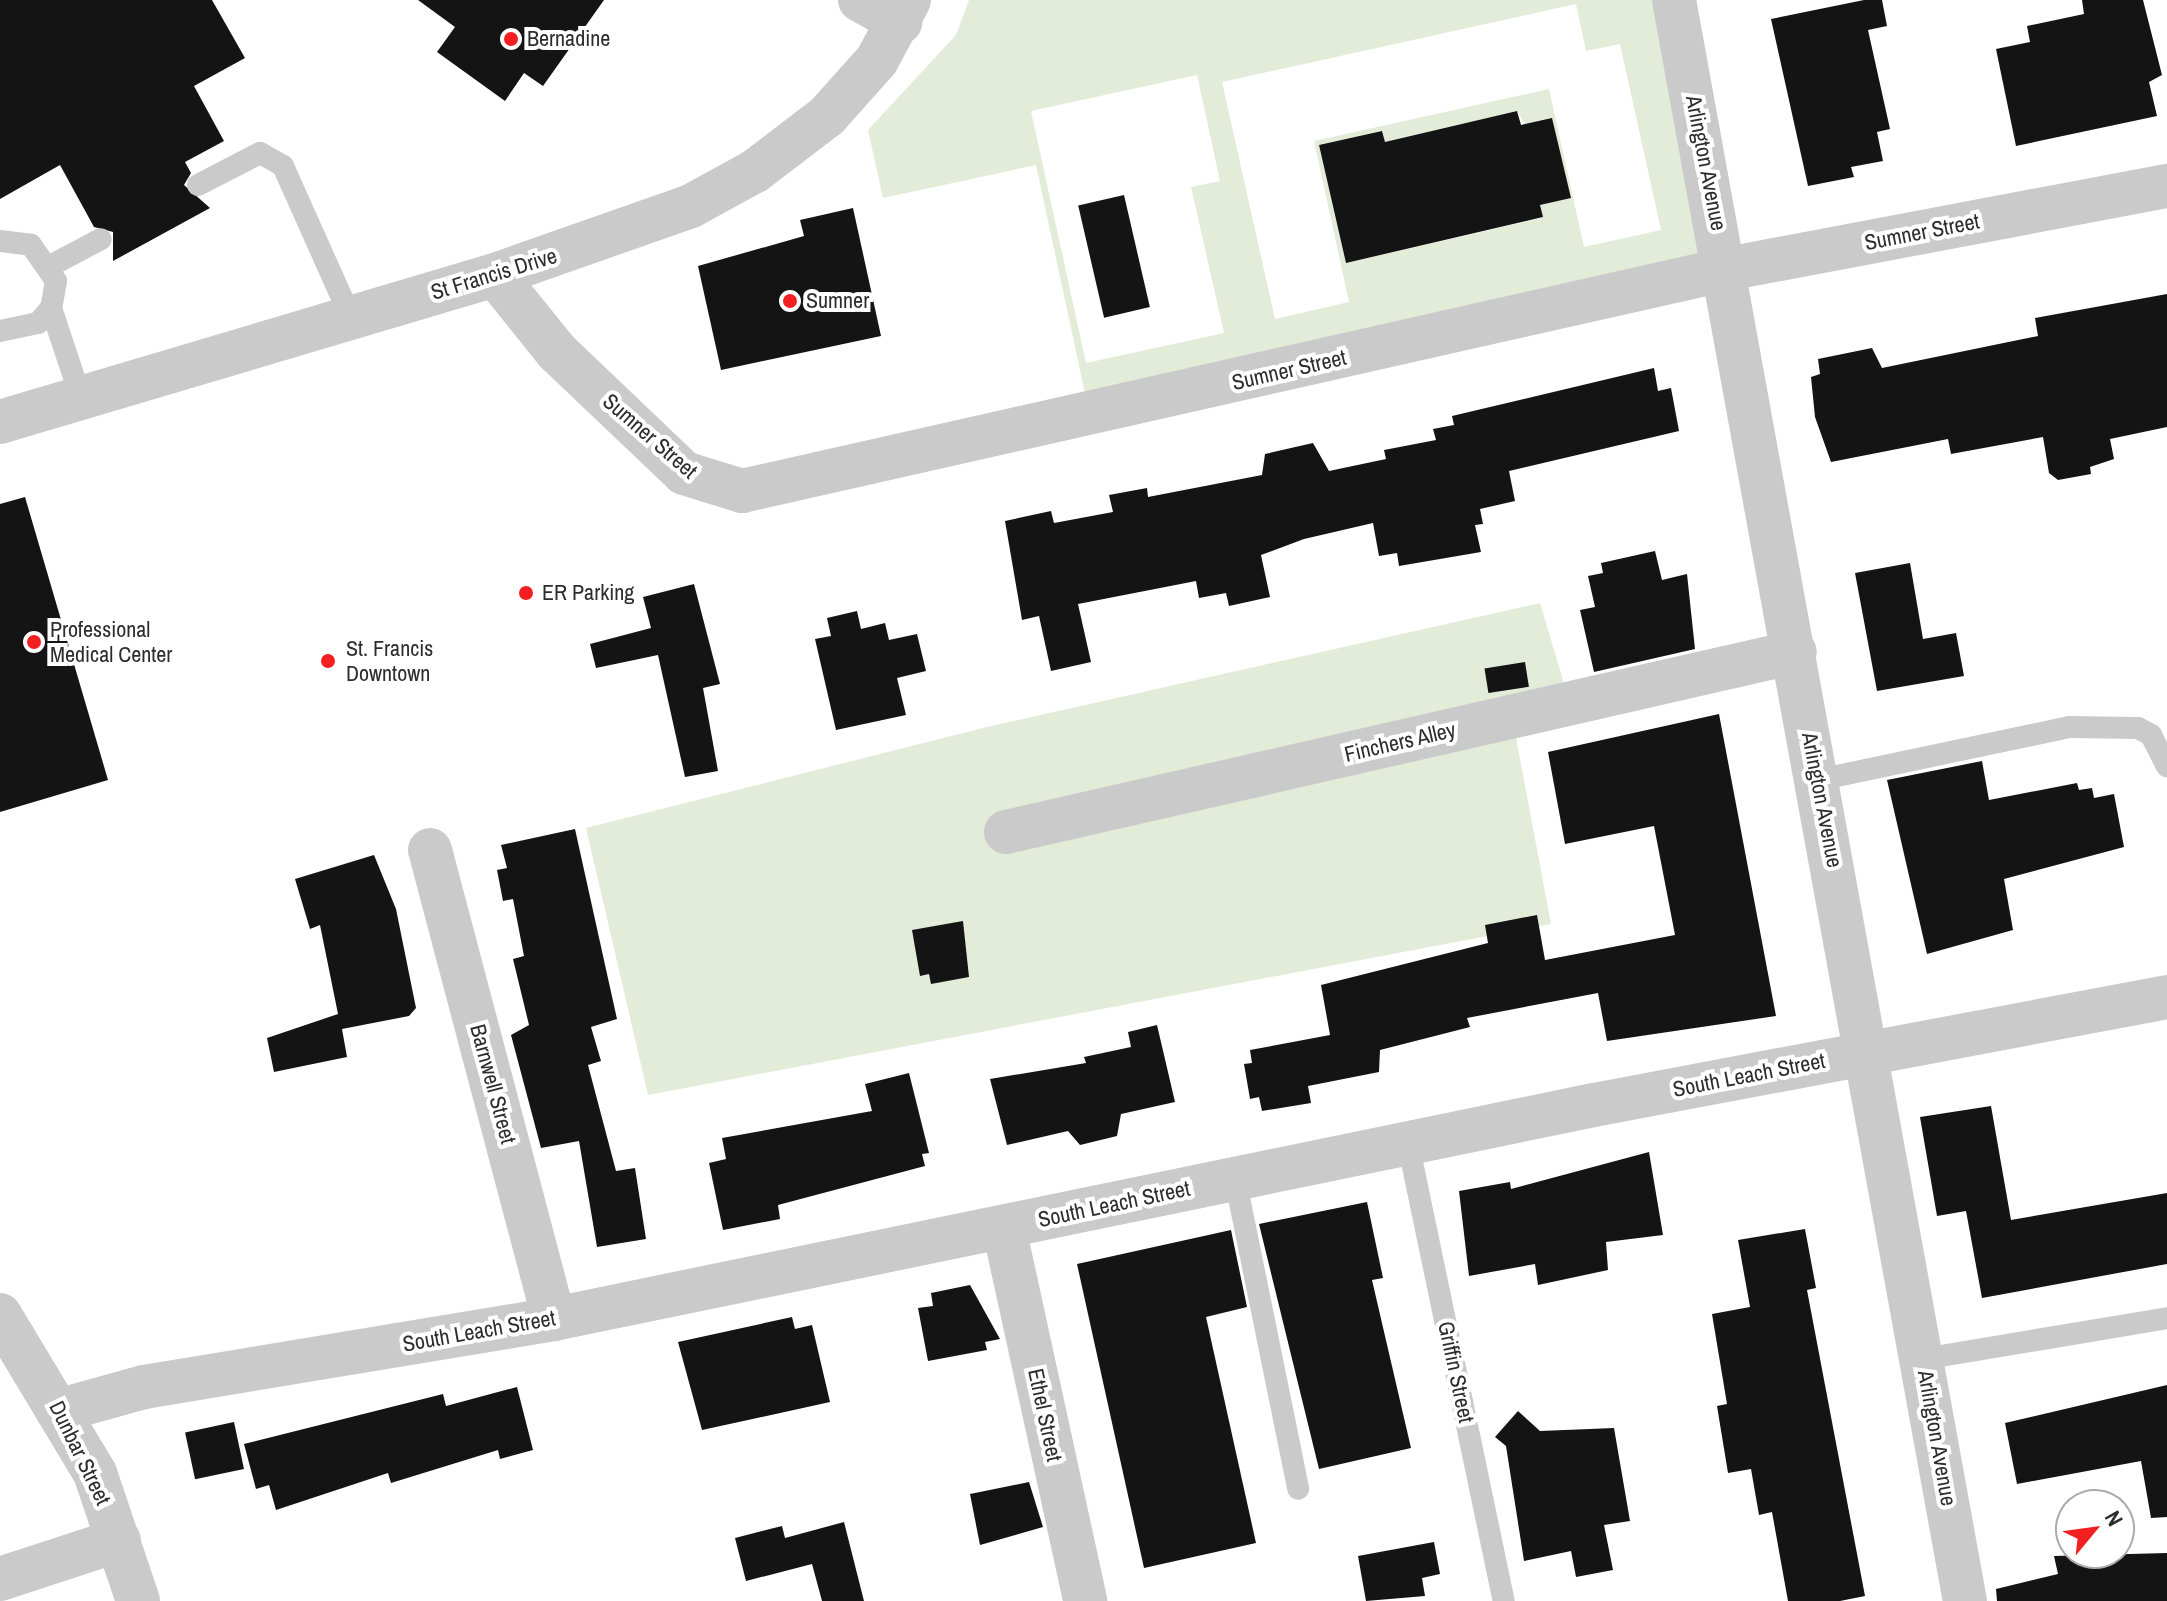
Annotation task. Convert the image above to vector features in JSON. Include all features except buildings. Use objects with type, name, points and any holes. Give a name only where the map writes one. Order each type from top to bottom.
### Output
[{"type":"street","points":[[860,0],[905,11]]},
{"type":"street","name":"Arlington Avenue","points":[[1674,0],[1727,269],[1965,1601]]},
{"type":"street","name":"St Francis Drive","points":[[0,422],[495,275],[657,220],[755,171],[847,97],[905,11]]},
{"type":"street","name":"Sumner Street","points":[[495,275],[523,316],[684,473],[742,491],[1727,269],[2167,186]]},
{"type":"street","name":"Finchers Alley","points":[[1006,832],[1795,652]]},
{"type":"street","name":"Barnwell Street","points":[[430,850],[554,1319]]},
{"type":"street","name":"South Leach Street","points":[[61,1410],[144,1387],[554,1319],[1408,1143],[1869,1051],[2167,997]]},
{"type":"street","name":"Ethel Street","points":[[1004,1228],[1085,1601]]},
{"type":"street","name":"Dunbar Street","points":[[0,1315],[61,1410],[119,1540],[138,1601]]},
{"type":"street","points":[[0,1579],[119,1540]]},
{"type":"lane","points":[[198,185],[260,153],[283,166],[351,318]]},
{"type":"lane","points":[[52,265],[101,239]]},
{"type":"lane","points":[[0,241],[31,245],[52,265],[51,308],[81,398]]},
{"type":"lane","points":[[0,331],[24,331],[51,308]]},
{"type":"lane","points":[[1818,780],[2069,727],[2138,728],[2151,735],[2167,766]]},
{"type":"lane","name":"Griffin Street","points":[[1408,1143],[1504,1601]]},
{"type":"lane","points":[[1235,1178],[1298,1489]]},
{"type":"lane","points":[[1923,1359],[2167,1318]]},
{"type":"green space","points":[[969,0],[1669,0],[1721,286],[1089,412],[1036,165],[883,198],[868,130],[956,35]],"holes":[[[1576,4],[1586,51],[1620,44],[1661,230],[1584,247],[1549,89],[1314,141],[1349,302],[1275,319],[1222,82]],[[1197,75],[1220,181],[1191,187],[1224,333],[1086,363],[1031,111]],[[1517,111],[1570,198],[1540,205],[1542,218],[1346,263],[1319,145],[1382,131],[1388,157],[1402,138]]]},
{"type":"green space","points":[[1540,603],[1573,714],[1514,727],[1551,924],[648,1095],[586,828],[987,727]]},
{"type":"place","name":"Bernadine","points":[[511,39]]},
{"type":"place","name":"Sumner","points":[[790,301]]},
{"type":"place","name":"ER Parking","points":[[526,593]]},
{"type":"place","name":"Professional Medical Center","points":[[34,642]]},
{"type":"place","name":"St. Francis Downtown","points":[[328,661]]}]
